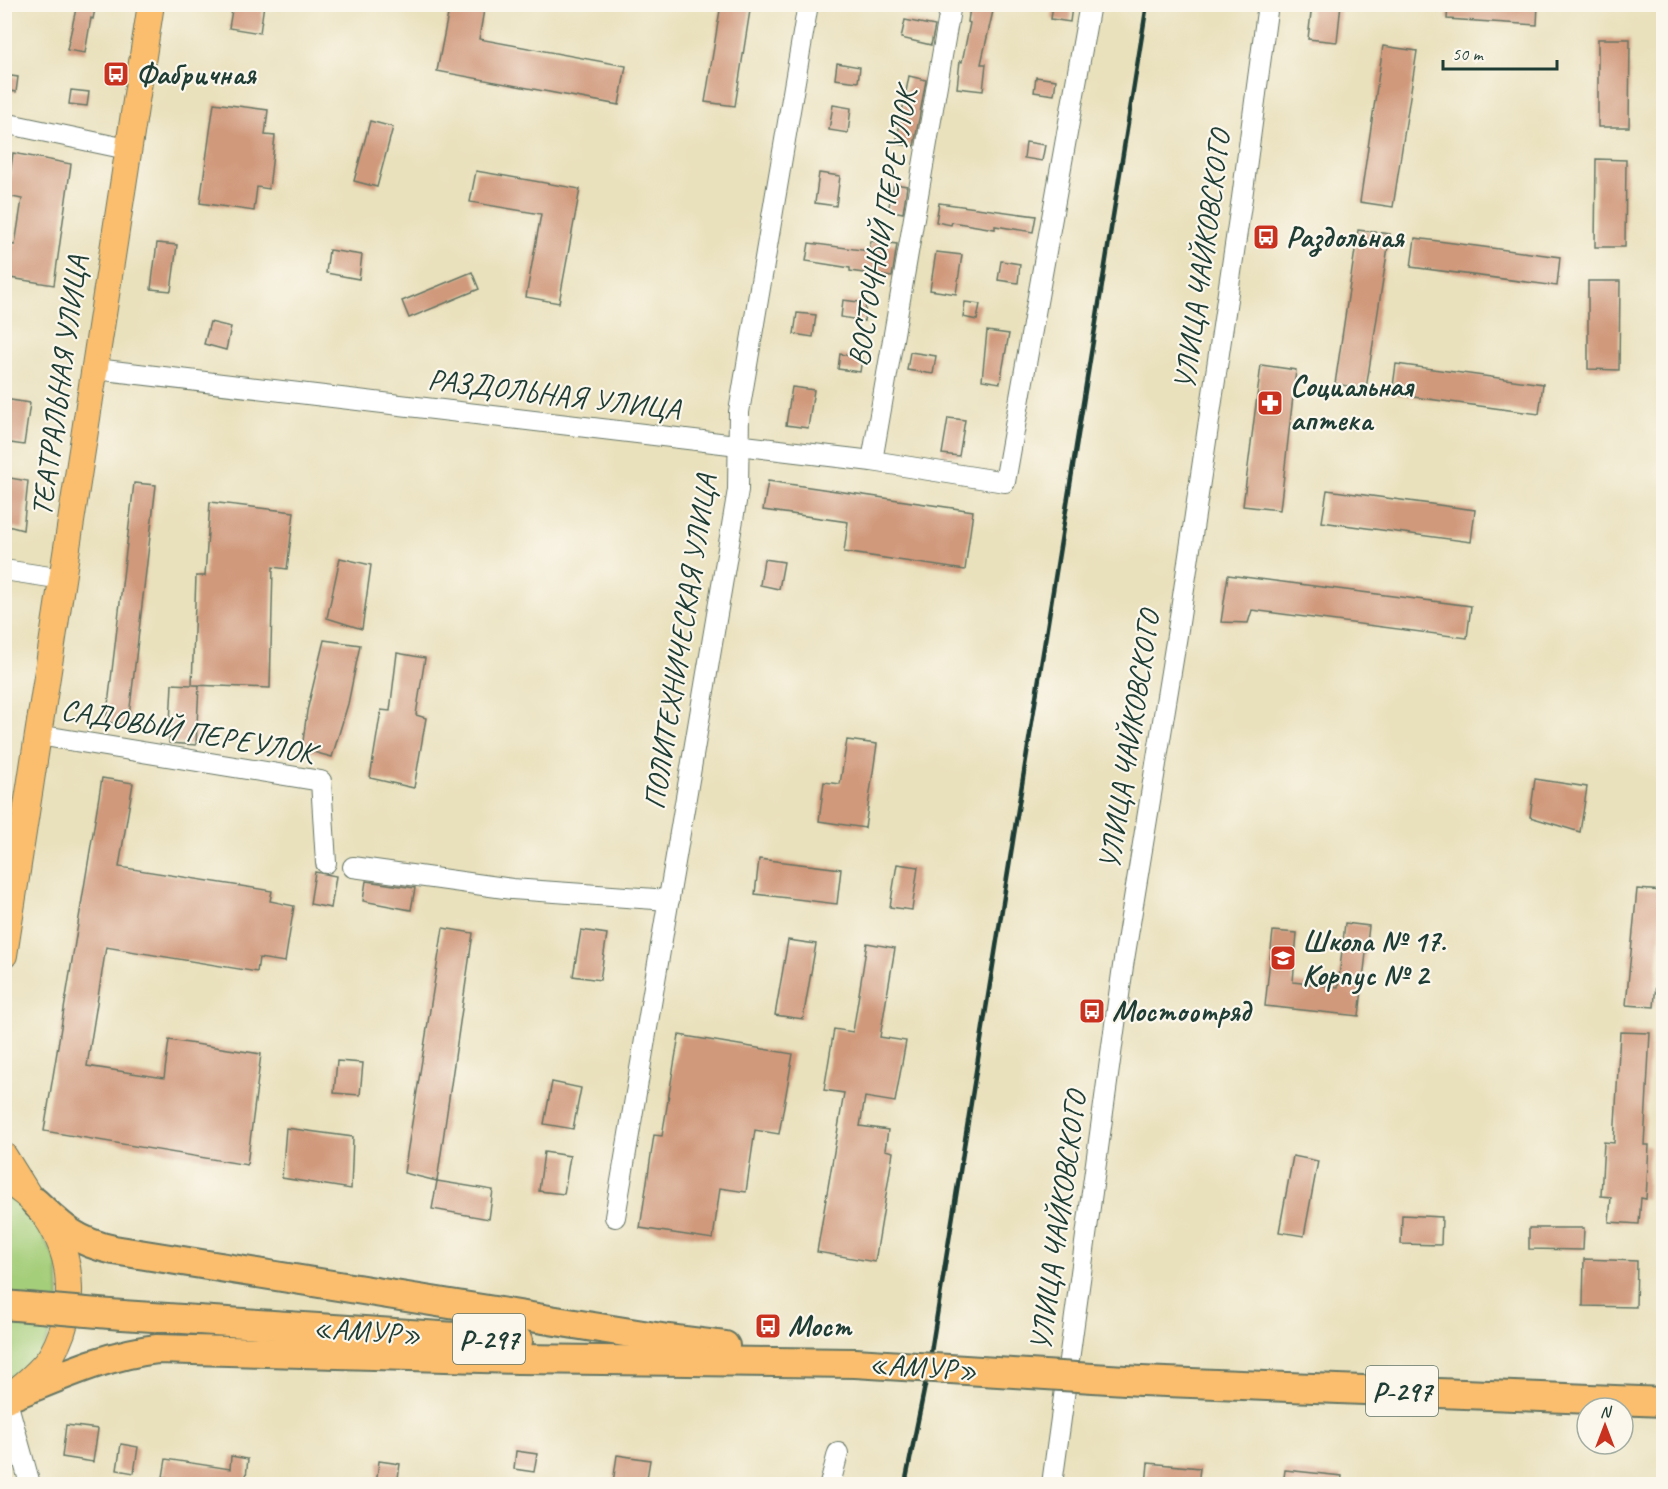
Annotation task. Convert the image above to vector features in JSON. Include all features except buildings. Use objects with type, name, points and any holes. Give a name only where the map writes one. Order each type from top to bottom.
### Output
[{"type":"highway","points":[[35,1202],[64,1230],[87,1242],[114,1250],[668,1339],[855,1363]]},
{"type":"highway","name":"«АМУР»","points":[[4,1305],[122,1315],[1141,1381],[1664,1401]]},
{"type":"highway","points":[[5,1398],[104,1360],[157,1349],[518,1359],[855,1363]]},
{"type":"main road","name":"ТЕАТРАЛЬНАЯ УЛИЦА","points":[[4,955],[14,829],[38,735],[151,4]]},
{"type":"main road","points":[[4,1156],[24,1189],[48,1218],[60,1239],[67,1262],[70,1286],[68,1311],[62,1335],[50,1357],[35,1376],[5,1398]]},
{"type":"main road","points":[[4,1180],[35,1202]]},
{"type":"street","name":"ПОЛИТЕХНИЧЕСКАЯ УЛИЦА","points":[[615,1217],[738,490],[739,412],[808,4]]},
{"type":"street","name":"ВОСТОЧНЫЙ ПЕРЕУЛОК","points":[[872,461],[951,4]]},
{"type":"street","name":"РАЗДОЛЬНАЯ УЛИЦА","points":[[96,369],[872,461],[1005,482],[1090,4]]},
{"type":"street","name":"УЛИЦА ЧАЙКОВСКОГО","points":[[1052,1485],[1123,966],[1179,623],[1242,198],[1268,4]]},
{"type":"street","points":[[4,123],[127,148]]},
{"type":"street","points":[[4,570],[63,579]]},
{"type":"street","name":"САДОВЫЙ ПЕРЕУЛОК","points":[[38,735],[321,781],[326,863]]},
{"type":"street","points":[[353,867],[512,889],[669,900]]},
{"type":"street","points":[[5,1398],[30,1485]]},
{"type":"street","points":[[830,1485],[838,1453]]},
{"type":"green space","points":[[4,1190],[27,1207],[58,1264],[59,1310],[42,1352],[4,1388]]},
{"type":"railway","points":[[905,1484],[928,1371],[1147,4]]},
{"type":"place","name":"Фабричная","points":[[116,74]]},
{"type":"place","name":"Раздольная","points":[[1266,237]]},
{"type":"place","name":"Социальная аптека","points":[[1270,403]]},
{"type":"place","name":"Школа № 17. Корпус № 2","points":[[1283,958]]},
{"type":"place","name":"Мостоотряд","points":[[1092,1011]]},
{"type":"place","name":"Мост","points":[[768,1326]]}]
